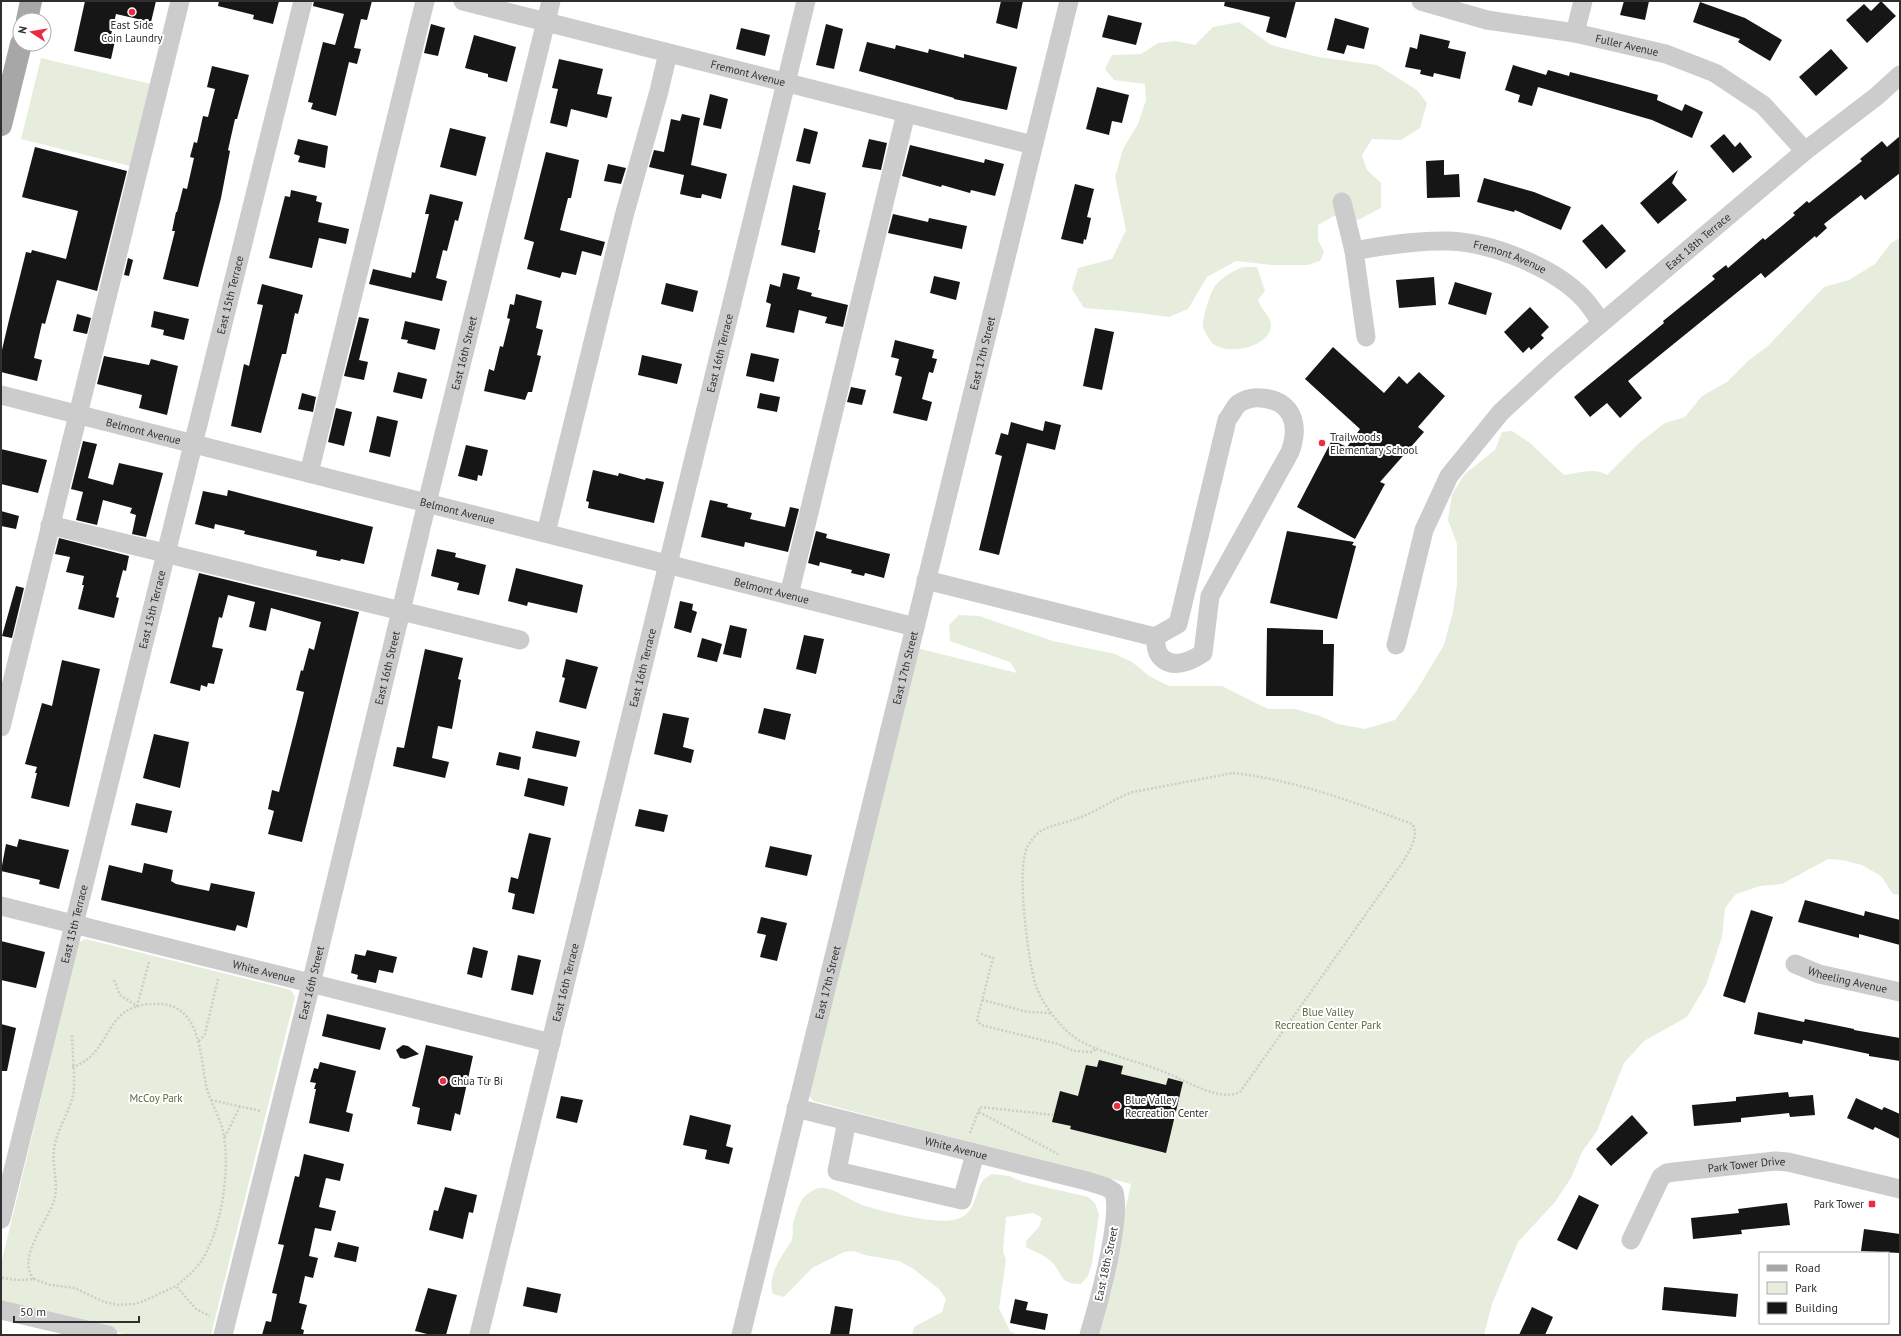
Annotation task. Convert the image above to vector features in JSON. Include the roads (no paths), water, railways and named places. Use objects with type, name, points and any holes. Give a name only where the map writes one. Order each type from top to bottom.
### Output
[{"type":"main road","points":[[29,12],[31,1]]},
{"type":"main road","points":[[1,125],[19,52]]},
{"type":"street","points":[[1,727],[180,1]]},
{"type":"street","name":"East 15th Terrace","points":[[1,1219],[303,1]]},
{"type":"street","points":[[309,473],[425,1]]},
{"type":"street","name":"Fremont Avenue","points":[[462,1],[1033,145]]},
{"type":"street","name":"East 16th Street","points":[[223,1335],[312,984],[427,503],[551,1]]},
{"type":"street","name":"East 16th Terrace","points":[[479,1335],[806,1]]},
{"type":"street","name":"East 17th Street","points":[[741,1335],[1069,1]]},
{"type":"street","name":"Fuller Avenue","points":[[1421,1],[1487,20],[1575,33],[1666,54],[1715,73],[1763,105],[1805,150]]},
{"type":"street","points":[[1575,33],[1583,1]]},
{"type":"street","points":[[546,533],[624,216],[668,53]]},
{"type":"street","name":"East 18th Terrace","points":[[1396,645],[1424,530],[1449,476],[1501,412],[1601,322],[1805,150],[1877,96],[1900,75]]},
{"type":"street","points":[[789,595],[906,113]]},
{"type":"street","points":[[1342,202],[1354,251],[1366,337]]},
{"type":"street","name":"Fremont Avenue","points":[[1354,251],[1397,244],[1449,241],[1510,254],[1538,266],[1560,280],[1582,298],[1601,322]]},
{"type":"street","name":"Belmont Avenue","points":[[1,395],[915,627]]},
{"type":"street","points":[[926,580],[1155,637],[1178,624],[1227,420],[1238,404],[1254,397],[1273,399],[1287,406],[1293,422],[1295,440],[1290,452],[1210,596],[1207,612],[1207,633],[1203,653],[1191,661],[1179,664],[1166,660],[1158,652],[1155,637]]},
{"type":"street","points":[[50,525],[520,640]]},
{"type":"street","points":[[1182,604],[1207,612]]},
{"type":"street","name":"White Avenue","points":[[1,906],[551,1043]]},
{"type":"street","name":"Wheeling Avenue","points":[[1795,964],[1819,974],[1900,992]]},
{"type":"street","name":"White Avenue","points":[[796,1108],[1106,1187],[1114,1192]]},
{"type":"street","points":[[847,1121],[837,1171],[962,1200],[969,1152]]},
{"type":"street","name":"Park Tower Drive","points":[[1632,1240],[1661,1177],[1674,1172],[1775,1161],[1788,1162],[1900,1189]]},
{"type":"street","name":"East 18th Street","points":[[1089,1335],[1113,1235],[1116,1199],[1114,1192]]},
{"type":"street","points":[[1,1310],[108,1335]]},
{"type":"place","name":"East Side Coin Laundry","points":[[132,12]]},
{"type":"place","name":"Trailwoods Elementary School","points":[[1322,443]]},
{"type":"place","name":"Chùa Từ Bi","points":[[443,1081]]},
{"type":"place","name":"Blue Valley Recreation Center","points":[[1117,1106]]},
{"type":"place","name":"Park Tower","points":[[1872,1204]]},
{"type":"park label","name":"Blue Valley Recreation Center Park","points":[[1328,1018]]},
{"type":"park label","name":"McCoy Park","points":[[156,1098]]}]
